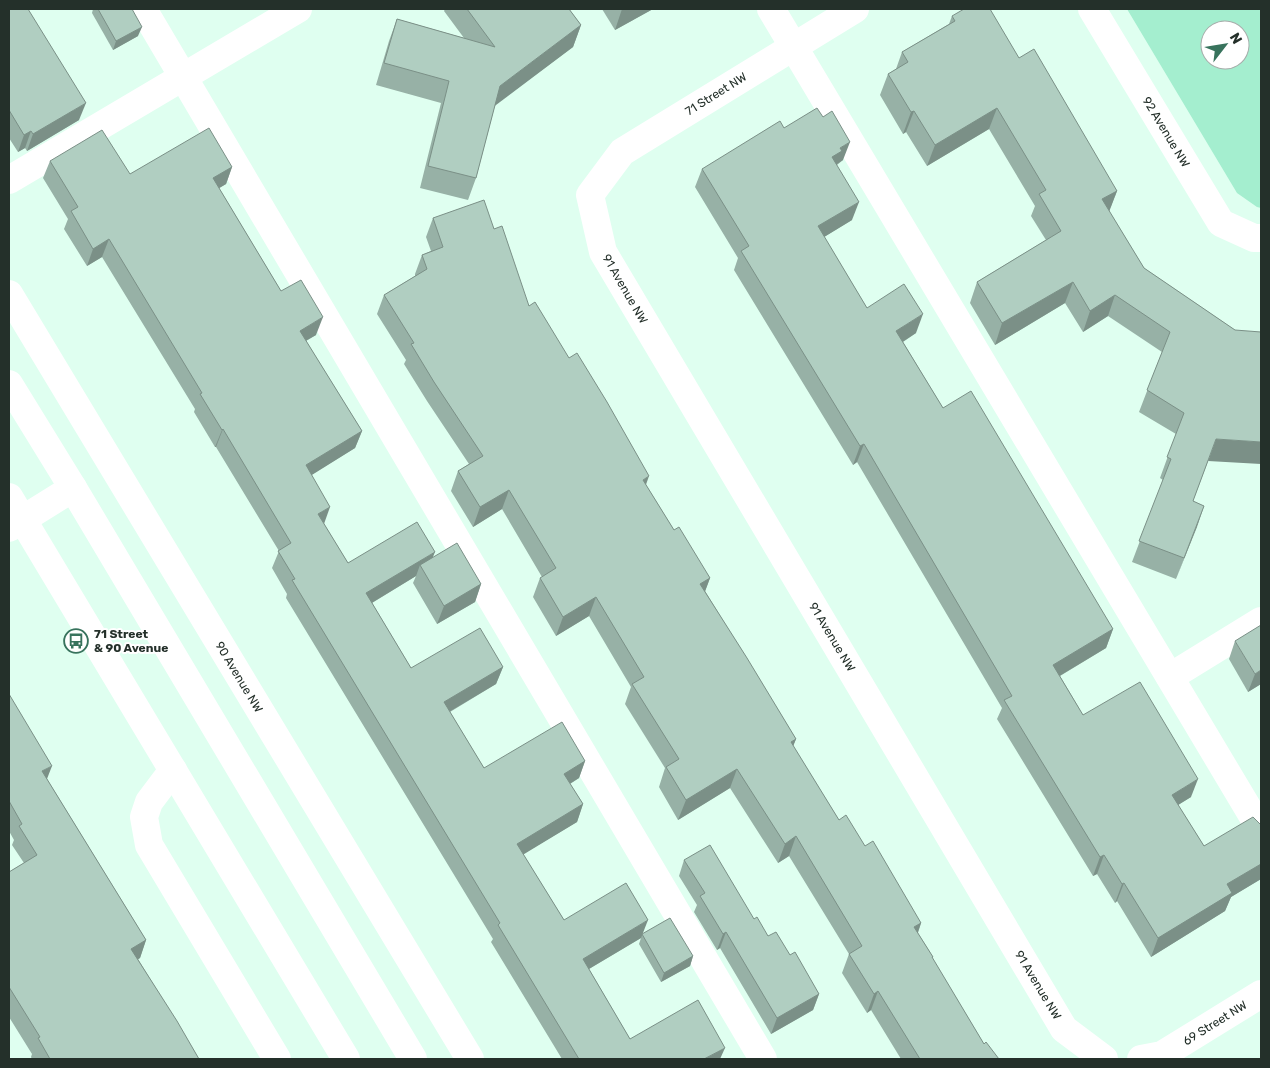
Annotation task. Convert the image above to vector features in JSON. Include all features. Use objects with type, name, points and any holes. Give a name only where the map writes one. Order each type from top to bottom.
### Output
[{"type":"street","points":[[143,9],[763,1059]]},
{"type":"street","points":[[9,180],[298,9]]},
{"type":"street","points":[[771,9],[1261,830]]},
{"type":"street","name":"71 Street NW","points":[[590,195],[622,152],[856,9]]},
{"type":"street","name":"92 Avenue NW","points":[[1092,9],[1221,223],[1258,238]]},
{"type":"street","name":"91 Avenue NW","points":[[590,195],[603,252],[1064,1029],[1104,1059]]},
{"type":"street","name":"90 Avenue NW","points":[[9,294],[470,1059]]},
{"type":"street","points":[[9,384],[73,488],[413,1059]]},
{"type":"street","points":[[16,524],[73,488]]},
{"type":"street","points":[[9,496],[16,524],[173,770],[346,1059]]},
{"type":"street","points":[[1170,677],[1261,621]]},
{"type":"street","points":[[173,770],[149,802],[144,817],[149,845],[277,1059]]},
{"type":"street","name":"69 Street NW","points":[[1141,1059],[1162,1055],[1261,994]]},
{"type":"green space","points":[[1127,9],[1261,9],[1261,208],[1237,193]]},
{"type":"building","points":[[9,9],[28,9],[86,103],[33,134],[31,131],[24,135],[9,110]]},
{"type":"building","points":[[98,9],[132,9],[142,27],[116,41]]},
{"type":"building","points":[[467,9],[569,9],[581,25],[500,86],[476,178],[428,166],[449,81],[384,63],[397,19],[495,47]]},
{"type":"building","points":[[964,9],[990,9],[1019,58],[1034,49],[1117,191],[1102,199],[1144,268],[1235,330],[1261,332],[1261,442],[1216,439],[1193,501],[1204,506],[1184,558],[1139,541],[1171,459],[1167,457],[1184,413],[1147,390],[1170,332],[1115,295],[1090,311],[1073,282],[1002,323],[977,282],[1061,231],[1039,194],[1046,190],[997,108],[935,145],[914,111],[911,112],[888,74],[908,62],[902,52],[955,21],[952,16]]},
{"type":"building","points":[[817,108],[823,117],[832,111],[850,142],[840,148],[842,151],[832,157],[859,202],[818,226],[867,308],[904,284],[923,314],[896,331],[943,408],[971,391],[1113,629],[1053,665],[1083,715],[1140,682],[1198,779],[1172,795],[1204,846],[1253,817],[1261,825],[1261,864],[1227,884],[1232,893],[1158,938],[1104,855],[1100,857],[1004,700],[1012,696],[864,444],[860,446],[741,251],[749,246],[702,169],[780,121],[784,128]]},
{"type":"building","points":[[209,128],[232,167],[213,178],[281,291],[301,280],[323,317],[300,331],[362,431],[306,465],[330,507],[318,514],[348,563],[417,522],[435,552],[366,593],[411,668],[480,628],[503,667],[444,702],[484,768],[562,722],[585,761],[564,774],[583,804],[517,844],[564,920],[626,883],[648,920],[583,959],[630,1039],[698,1000],[725,1048],[704,1059],[579,1059],[498,925],[500,923],[292,580],[295,579],[278,551],[291,543],[200,394],[202,393],[109,239],[93,249],[71,211],[78,207],[50,161],[102,130],[130,174]]},
{"type":"building","points":[[484,200],[494,229],[502,226],[529,306],[535,302],[569,358],[577,353],[649,476],[643,480],[674,530],[679,527],[710,578],[700,584],[796,739],[791,742],[839,820],[846,815],[865,846],[873,841],[921,923],[914,927],[984,1044],[986,1042],[999,1059],[920,1059],[878,991],[874,994],[849,954],[862,946],[796,836],[785,844],[737,769],[686,800],[666,767],[679,759],[632,684],[644,677],[596,597],[563,617],[540,578],[556,568],[509,490],[480,507],[458,471],[483,456],[434,382],[411,344],[414,343],[384,295],[427,269],[422,255],[443,247],[433,218]]},
{"type":"building","points":[[457,543],[481,584],[444,606],[420,565]]},
{"type":"building","points":[[1261,625],[1261,670],[1255,674],[1235,641]]},
{"type":"building","points":[[9,694],[52,766],[42,771],[146,940],[131,949],[199,1059],[50,1059],[38,1038],[40,1037],[9,987],[9,872],[37,855],[19,826],[22,824],[9,801]]},
{"type":"building","points":[[710,845],[754,919],[757,917],[768,936],[776,932],[790,955],[795,952],[819,994],[777,1018],[726,932],[723,934],[700,896],[705,893],[684,860]]},
{"type":"building","points":[[670,918],[693,956],[664,973],[642,934]]},
{"type":"place","name":"71 Street & 90 Avenue","points":[[76,641]]}]
